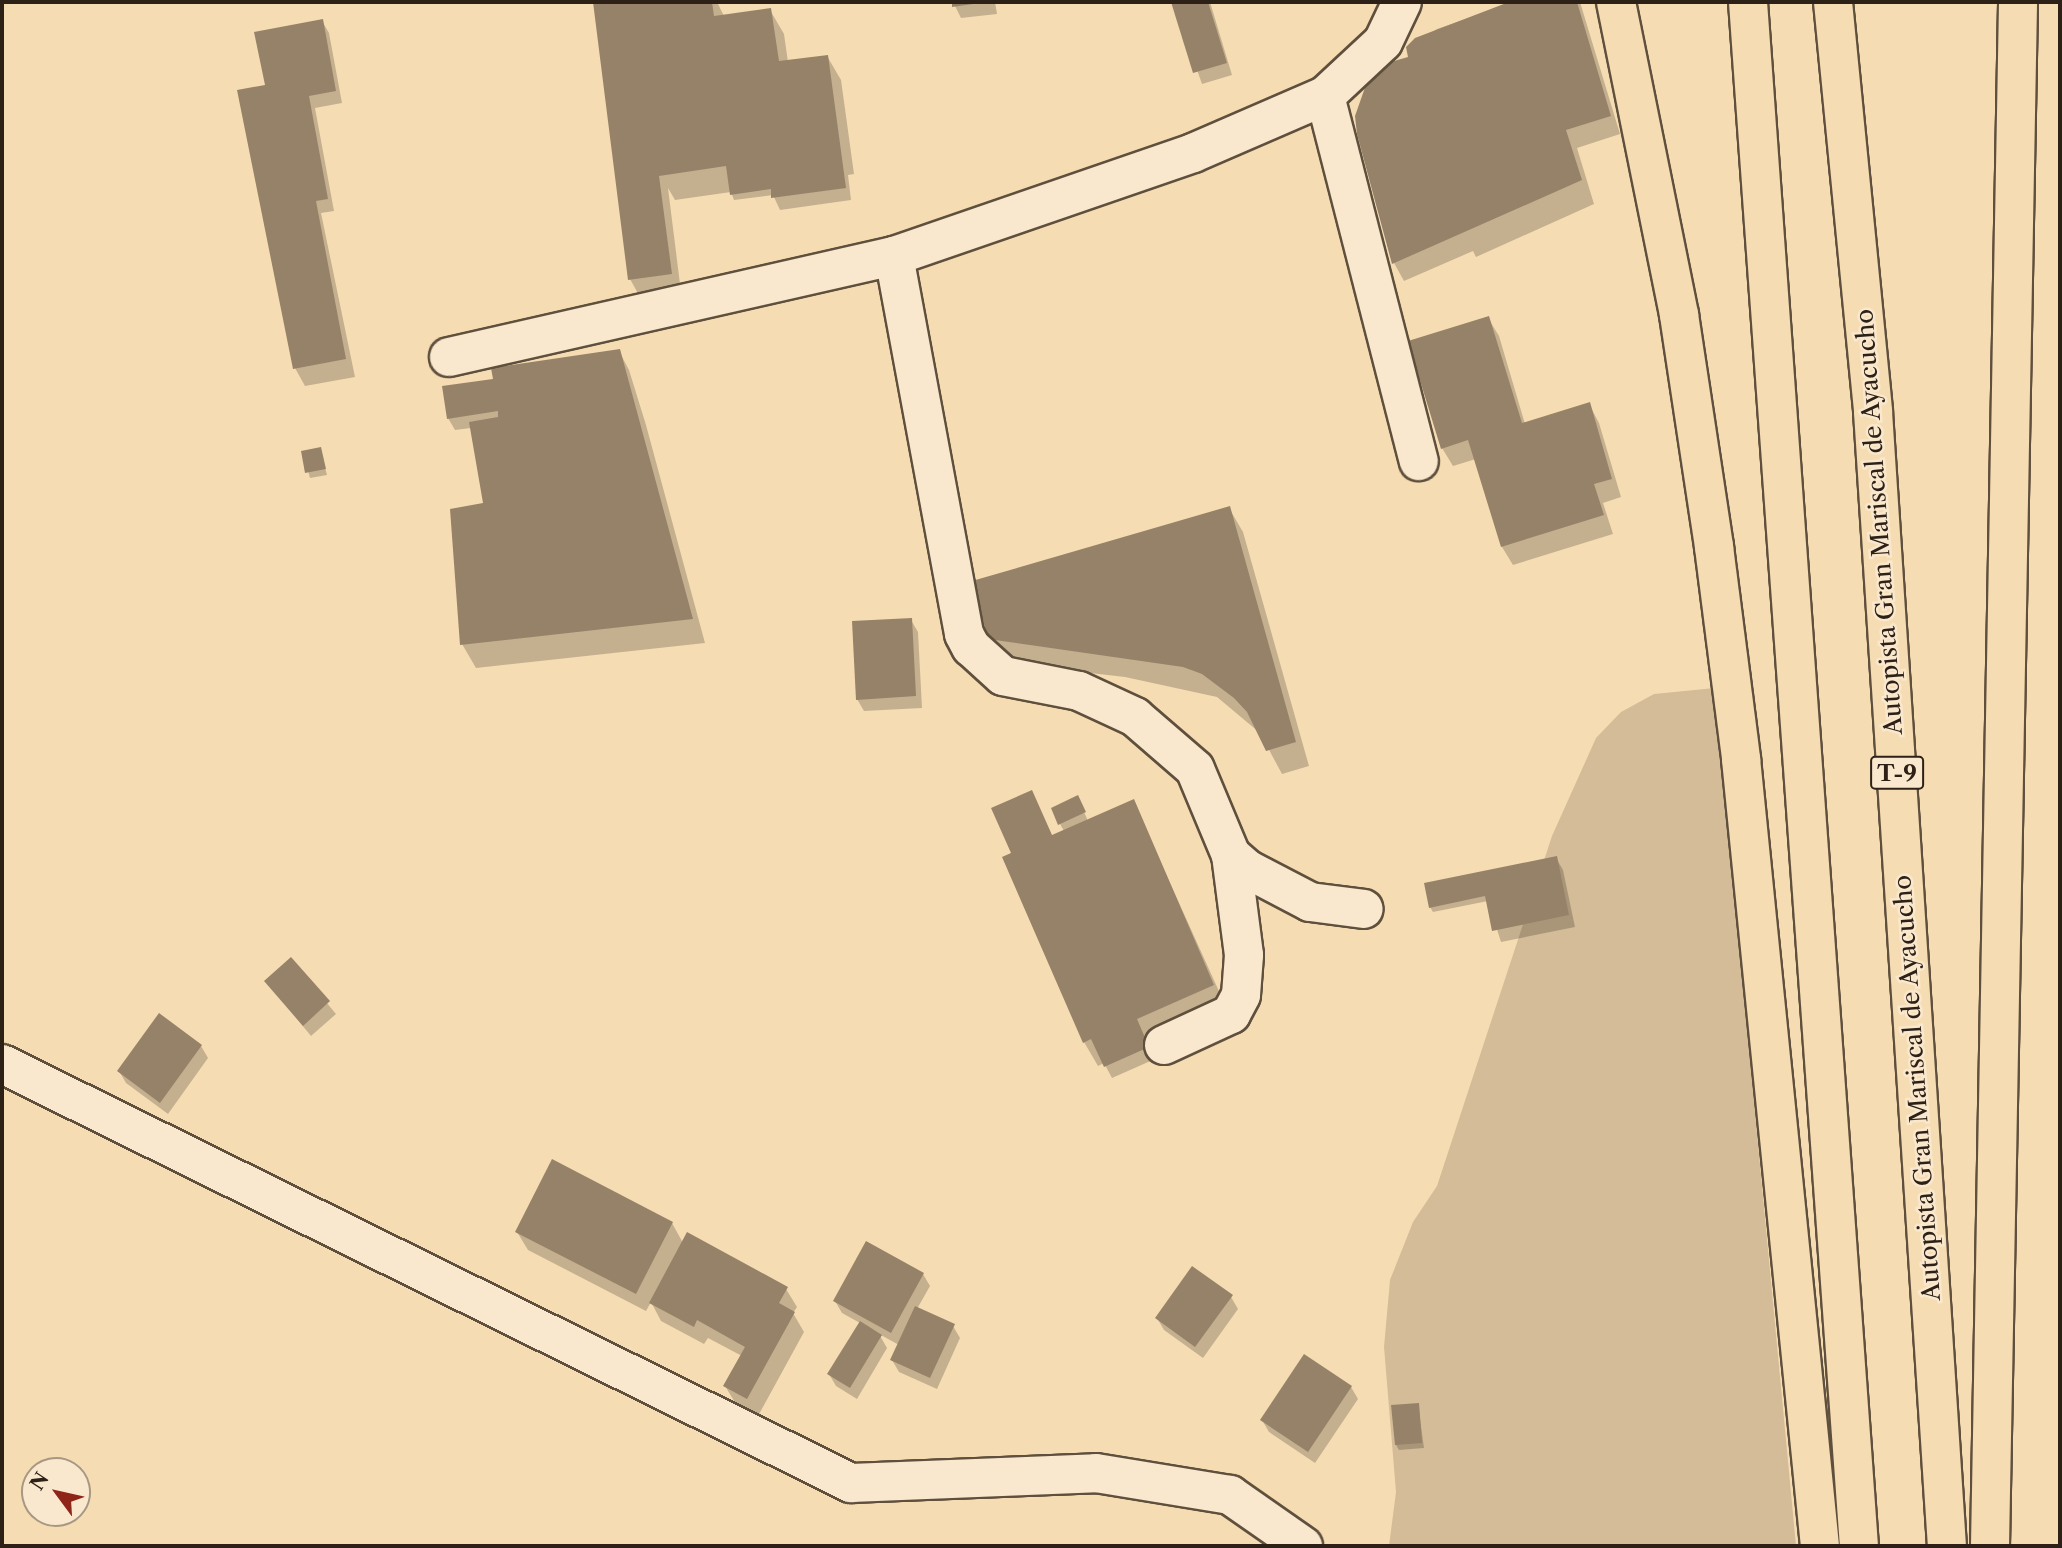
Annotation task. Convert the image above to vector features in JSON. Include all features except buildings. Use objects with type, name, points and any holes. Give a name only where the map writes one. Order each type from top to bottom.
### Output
[{"type":"highway","points":[[1616,2],[1679,315],[1714,547],[1741,759],[1820,1546]]},
{"type":"highway","points":[[1748,2],[1859,1546]]},
{"type":"highway","name":"Autopista Gran Mariscal de Ayacucho","points":[[1833,2],[1873,412],[1947,1546]]},
{"type":"highway","points":[[1990,1546],[2018,2]]},
{"type":"street","points":[[449,357],[894,256],[1193,153],[1325,96],[1383,42],[1402,2]]},
{"type":"street","points":[[1325,96],[1419,461]]},
{"type":"street","points":[[894,256],[964,634],[971,647],[1003,676],[1079,691],[1157,732],[1195,769],[1231,855],[1244,955],[1241,995],[1231,1014],[1164,1045]]},
{"type":"street","points":[[1231,855],[1284,893],[1336,908],[1364,909]]},
{"type":"street","points":[[2,1065],[851,1483],[1096,1473],[1230,1495],[1303,1546]]},
{"type":"shaded area","points":[[1715,688],[1796,1546],[1389,1546],[1396,1492],[1384,1347],[1390,1280],[1413,1222],[1437,1186],[1552,836],[1596,738],[1621,712],[1654,694]]}]
